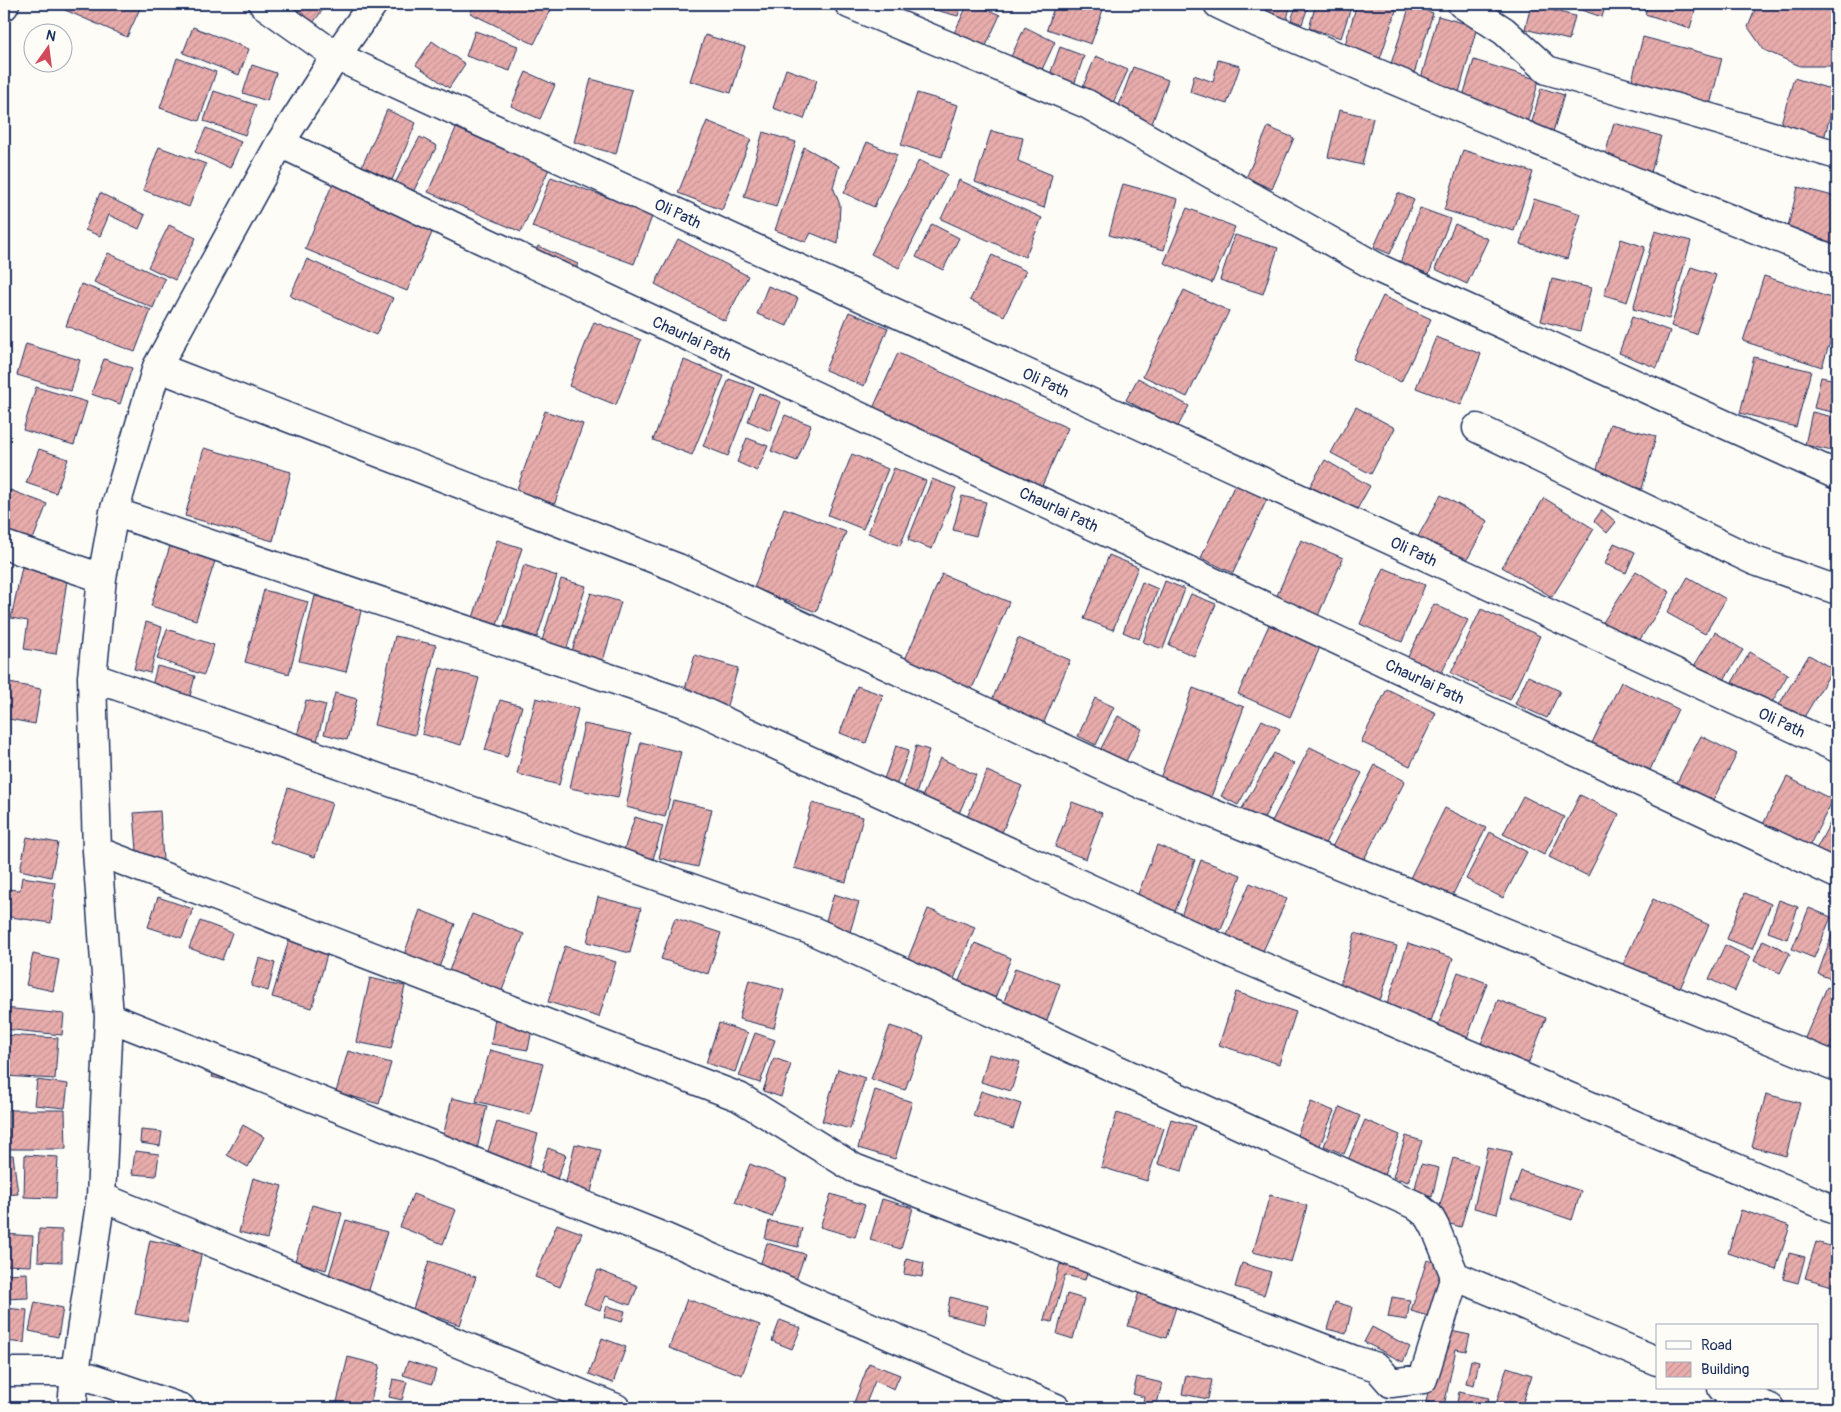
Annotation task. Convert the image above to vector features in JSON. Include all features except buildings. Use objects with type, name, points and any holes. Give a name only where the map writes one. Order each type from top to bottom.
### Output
[{"type":"street","name":"Oli Path","points":[[263,4],[336,56],[1451,568],[1837,748]]},
{"type":"street","points":[[72,1408],[75,1372],[101,1197],[109,1017],[98,851],[92,677],[102,578],[114,512],[157,367],[280,143],[336,56],[374,4]]},
{"type":"street","points":[[849,4],[1087,104],[1380,269],[1837,475]]},
{"type":"street","points":[[1218,4],[1258,23],[1636,182],[1837,261]]},
{"type":"street","points":[[1462,4],[1504,31],[1547,70],[1837,155]]},
{"type":"street","name":"Chaurlai Path","points":[[280,143],[485,241],[1837,874]]},
{"type":"street","points":[[157,367],[678,568],[1145,786],[1837,1067]]},
{"type":"street","points":[[1477,428],[1755,561],[1837,590]]},
{"type":"street","points":[[114,512],[684,703],[1231,953],[1837,1211]]},
{"type":"street","points":[[4,545],[102,578]]},
{"type":"street","points":[[92,677],[813,931],[1415,1205],[1429,1216],[1455,1276],[1422,1379],[1391,1383],[1377,1367],[1354,1360],[854,1168],[739,1097],[98,851]]},
{"type":"street","points":[[109,1017],[666,1238],[1056,1408]]},
{"type":"street","points":[[101,1197],[616,1408]]},
{"type":"street","points":[[1455,1276],[1656,1361]]},
{"type":"street","points":[[4,1372],[75,1372],[181,1408]]},
{"type":"street","points":[[1727,1390],[1770,1408]]}]
